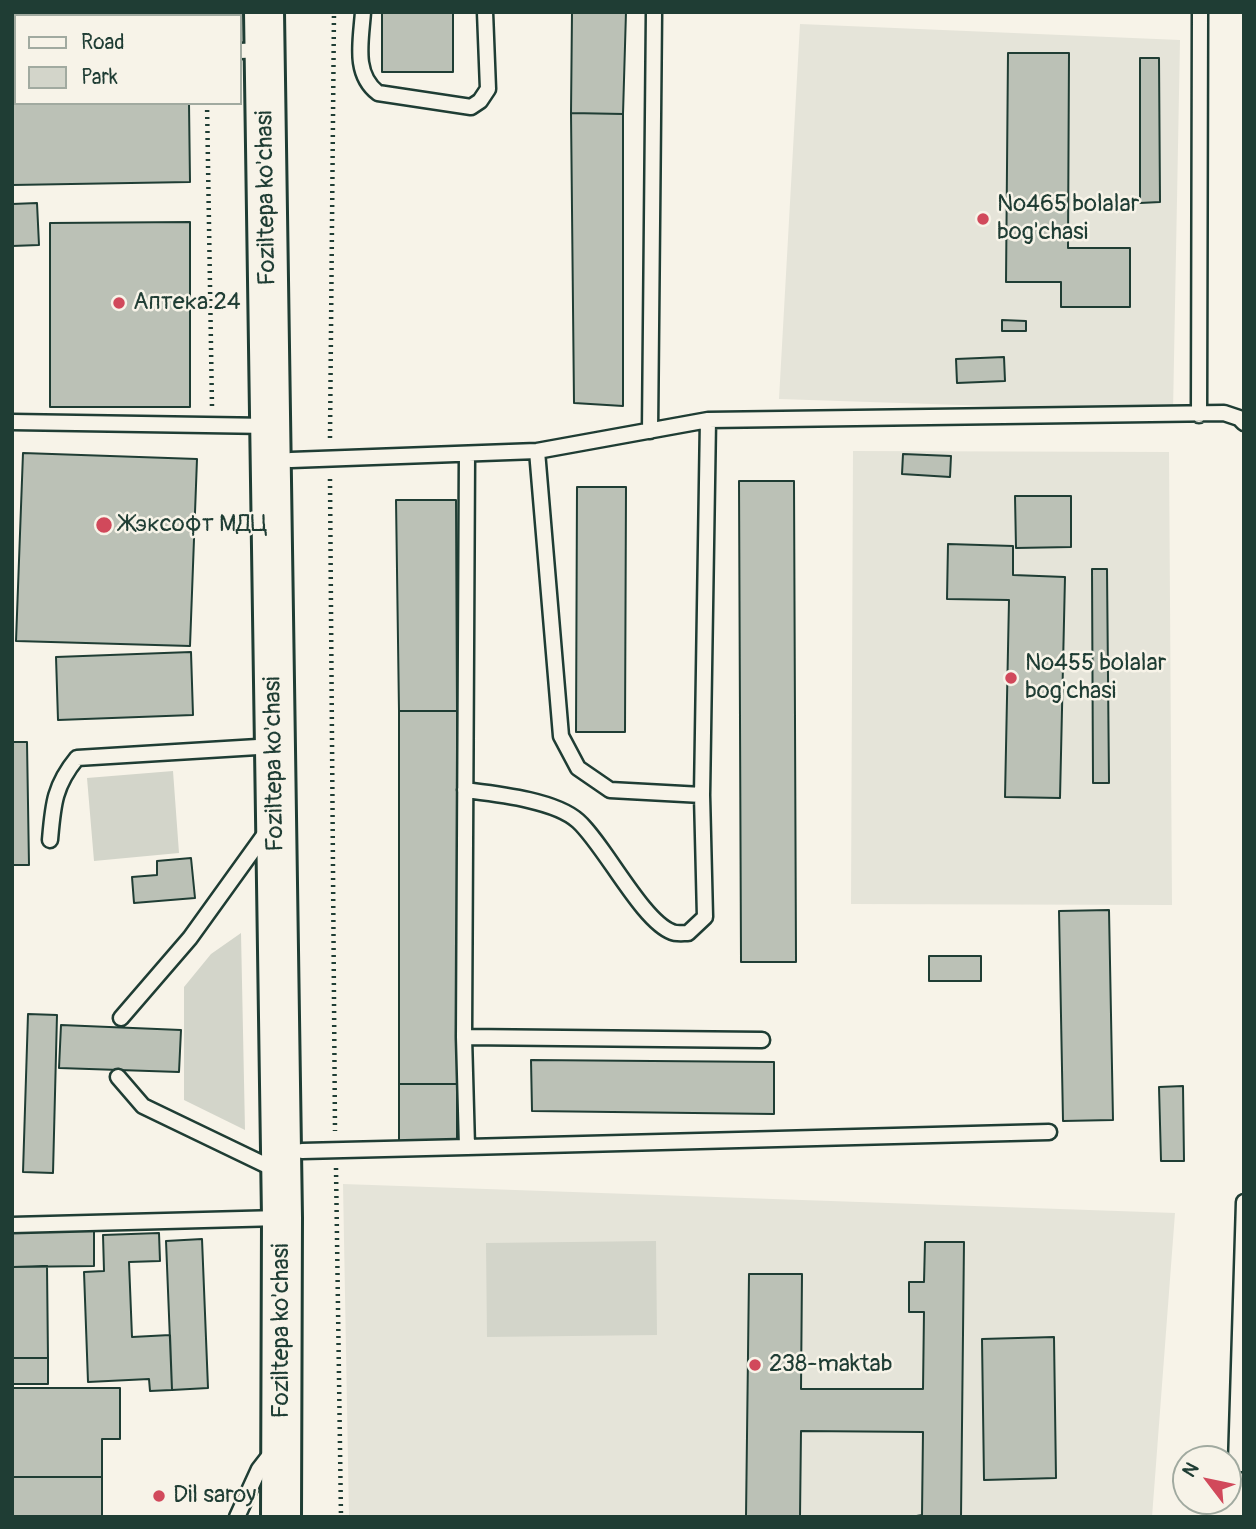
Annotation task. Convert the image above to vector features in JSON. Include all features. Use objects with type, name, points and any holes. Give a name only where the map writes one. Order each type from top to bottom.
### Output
[{"type":"main road","name":"Foziltepa ko'chasi","points":[[264,12],[252,51],[270,426],[276,819],[307,1158],[282,1218],[281,1517]]},
{"type":"main road","name":"Foziltepa ko'chasi","points":[[291,12],[291,460],[307,1158],[305,1517]]},
{"type":"lane","points":[[363,12],[360,66],[368,85],[378,93],[471,107],[480,101],[488,89],[485,12]]},
{"type":"lane","points":[[650,431],[654,12]]},
{"type":"lane","points":[[1199,415],[1200,12]]},
{"type":"lane","points":[[291,460],[537,451],[708,420],[1224,413],[1239,418],[1244,423]]},
{"type":"lane","points":[[465,790],[511,796],[552,808],[578,821],[653,917],[672,932],[688,933],[705,918],[702,795],[708,420]]},
{"type":"lane","points":[[12,422],[270,426]]},
{"type":"lane","points":[[537,451],[561,736],[578,768],[610,790],[702,795]]},
{"type":"lane","points":[[467,454],[464,1037],[467,1147]]},
{"type":"lane","points":[[50,840],[54,795],[65,772],[77,758],[275,746]]},
{"type":"lane","points":[[121,1018],[190,938],[276,819]]},
{"type":"lane","points":[[464,1037],[762,1041]]},
{"type":"lane","points":[[118,1077],[143,1106],[307,1158],[467,1147],[1049,1132]]},
{"type":"lane","points":[[1244,1202],[1236,1464],[1244,1464]]},
{"type":"lane","points":[[12,1225],[282,1218]]},
{"type":"lane","points":[[237,1517],[260,1469],[281,1441]]},
{"type":"path","points":[[334,12],[330,459],[307,1158],[341,1517]]},
{"type":"path","points":[[207,105],[212,425]]},
{"type":"shaded area","name":"№465 bolalar bog'chasi","points":[[800,24],[1180,40],[1173,412],[779,399]]},
{"type":"shaded area","name":"№455 bolalar bog'chasi","points":[[853,451],[1169,452],[1172,905],[851,904]]},
{"type":"shaded area","name":"238-maktab","points":[[343,1184],[1175,1213],[1152,1517],[349,1517]]},
{"type":"green space","points":[[173,771],[179,853],[94,861],[87,778]]},
{"type":"green space","points":[[241,933],[245,1130],[184,1100],[184,987],[211,954]]},
{"type":"green space","points":[[656,1241],[657,1335],[487,1337],[486,1243]]},
{"type":"building","points":[[12,12],[60,12],[60,14]]},
{"type":"building","points":[[382,12],[453,12],[453,72],[382,72]]},
{"type":"building","points":[[572,12],[626,12],[623,114],[571,113]]},
{"type":"building","points":[[1008,53],[1069,53],[1068,248],[1130,248],[1130,307],[1061,307],[1061,282],[1006,282]]},
{"type":"building","points":[[1140,58],[1159,58],[1160,202],[1140,203]]},
{"type":"building","points":[[12,93],[14,105],[189,105],[190,182],[12,185]]},
{"type":"building","points":[[571,113],[623,114],[623,406],[574,403]]},
{"type":"building","points":[[37,203],[39,245],[12,246],[12,204]]},
{"type":"building","points":[[190,222],[190,407],[50,407],[50,223]]},
{"type":"building","points":[[1002,320],[1026,321],[1026,331],[1002,331]]},
{"type":"building","points":[[1004,357],[1005,381],[957,383],[956,359]]},
{"type":"building","points":[[23,453],[197,459],[190,646],[16,641]]},
{"type":"building","points":[[903,454],[951,456],[950,477],[902,474]]},
{"type":"building","points":[[739,481],[794,481],[796,962],[741,962]]},
{"type":"building","points":[[577,487],[626,487],[625,732],[576,732]]},
{"type":"building","points":[[1015,496],[1071,496],[1071,547],[1016,548]]},
{"type":"building","points":[[396,500],[456,500],[457,711],[399,711]]},
{"type":"building","points":[[948,544],[1013,546],[1013,575],[1065,577],[1060,798],[1005,797],[1009,600],[947,599]]},
{"type":"building","points":[[1092,569],[1107,569],[1109,783],[1093,783]]},
{"type":"building","points":[[191,652],[193,715],[58,720],[56,657]]},
{"type":"building","points":[[399,711],[457,711],[457,1084],[399,1084]]},
{"type":"building","points":[[12,742],[27,742],[29,865],[12,865]]},
{"type":"building","points":[[191,858],[195,898],[134,903],[132,877],[157,875],[157,861]]},
{"type":"building","points":[[1109,910],[1113,1120],[1063,1121],[1059,911]]},
{"type":"building","points":[[929,956],[981,956],[981,981],[929,981]]},
{"type":"building","points":[[28,1014],[57,1015],[53,1173],[23,1172]]},
{"type":"building","points":[[61,1025],[181,1030],[179,1072],[59,1068]]},
{"type":"building","points":[[531,1060],[774,1062],[774,1114],[532,1111]]},
{"type":"building","points":[[399,1084],[457,1084],[457,1143],[399,1143]]},
{"type":"building","points":[[1183,1086],[1184,1161],[1161,1161],[1159,1087]]},
{"type":"building","points":[[94,1230],[94,1266],[12,1267],[12,1231]]},
{"type":"building","points":[[159,1233],[160,1261],[129,1262],[132,1337],[170,1335],[172,1390],[150,1391],[149,1379],[88,1382],[84,1272],[104,1271],[103,1235]]},
{"type":"building","points":[[202,1239],[208,1388],[172,1390],[166,1241]]},
{"type":"building","points":[[925,1242],[964,1242],[961,1517],[911,1517],[922,1515],[923,1432],[801,1431],[800,1517],[746,1517],[749,1274],[802,1274],[801,1389],[923,1389],[924,1312],[909,1312],[909,1282],[924,1282]]},
{"type":"building","points":[[47,1266],[48,1358],[12,1358],[12,1267]]},
{"type":"building","points":[[1054,1337],[1056,1478],[984,1480],[982,1339]]},
{"type":"building","points":[[12,1358],[48,1358],[48,1384],[12,1384]]},
{"type":"building","points":[[12,1388],[120,1388],[120,1439],[102,1439],[102,1477],[12,1477]]},
{"type":"building","points":[[12,1477],[102,1477],[102,1517],[12,1517]]},
{"type":"place","name":"№465 bolalar bog'chasi","points":[[983,219]]},
{"type":"place","name":"Аптека 24","points":[[119,303]]},
{"type":"place","name":"Жэксофт МДЦ","points":[[104,525]]},
{"type":"place","name":"№455 bolalar bog'chasi","points":[[1011,678]]},
{"type":"place","name":"238-maktab","points":[[755,1365]]},
{"type":"place","name":"Dil saroy","points":[[159,1496]]}]
